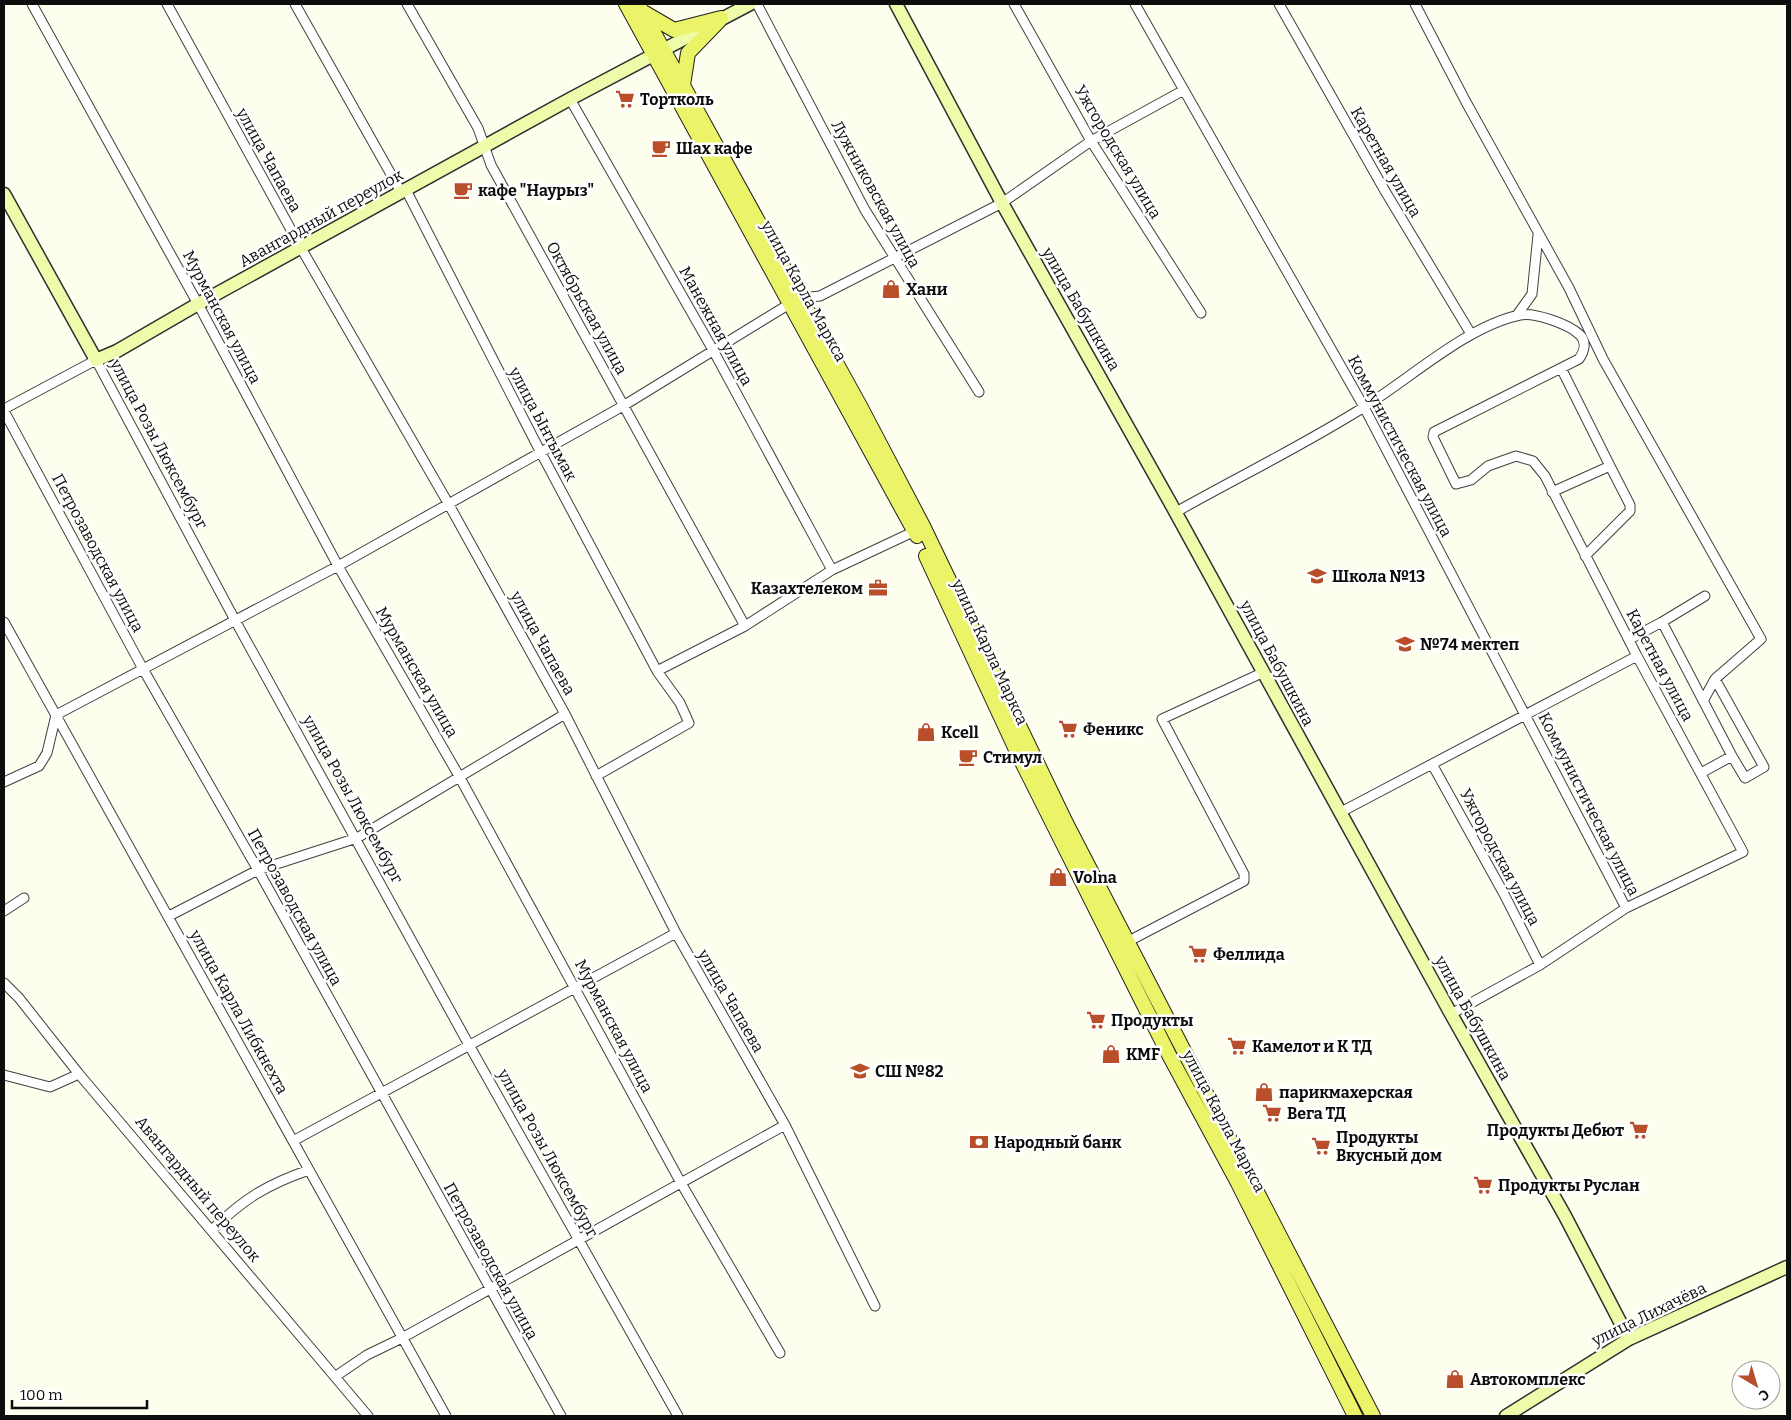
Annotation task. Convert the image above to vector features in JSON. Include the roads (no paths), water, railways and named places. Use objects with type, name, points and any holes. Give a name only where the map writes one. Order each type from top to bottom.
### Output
[{"type":"main road","name":"улица Карла Маркса","points":[[626,4],[683,85],[915,531],[1018,756],[1168,1053],[1329,1346]]},
{"type":"main road","name":"улица Карла Маркса","points":[[640,8],[659,53],[923,526],[1032,754],[1129,941],[1329,1346]]},
{"type":"main road","points":[[640,8],[674,30],[705,24],[721,18]]},
{"type":"main road","points":[[683,85],[688,53],[721,18]]},
{"type":"main road","points":[[1329,1346],[1356,1416]]},
{"type":"main road","points":[[1329,1346],[1373,1416]]},
{"type":"street","name":"Мурманская улица","points":[[32,4],[198,304],[338,566],[459,776],[576,987],[681,1183],[780,1353]]},
{"type":"street","name":"улица Чапаева","points":[[167,4],[301,248],[448,503],[565,714],[676,933],[785,1125],[875,1306]]},
{"type":"street","name":"улица Ынтымак","points":[[295,4],[403,191],[657,671],[680,703],[689,723],[596,776]]},
{"type":"street","name":"Октябрьская улица","points":[[408,4],[478,128],[491,165],[744,626]]},
{"type":"street","name":"Авангардный переулок","points":[[4,410],[96,360],[117,351],[198,304],[570,99],[750,4]]},
{"type":"street","name":"Лужниковская улица","points":[[757,4],[865,210],[893,259],[979,392]]},
{"type":"street","name":"улица Бабушкина","points":[[896,4],[1002,203],[1176,512],[1451,1014],[1565,1216],[1629,1339]]},
{"type":"street","name":"Ужгородская улица","points":[[1014,4],[1091,141],[1201,313]]},
{"type":"street","name":"Коммунистическая улица","points":[[1135,4],[1364,407],[1626,908]]},
{"type":"street","name":"Каретная улица","points":[[1278,4],[1385,191],[1471,334]]},
{"type":"street","points":[[1415,4],[1538,235],[1569,288],[1588,340],[1702,539],[1733,586],[1761,639],[1716,679],[1703,701]]},
{"type":"street","points":[[4,782],[38,766],[47,753],[56,715],[236,622],[338,566],[623,406],[796,301],[820,296],[1002,203],[1091,141],[1184,90]]},
{"type":"street","name":"Манежная улица","points":[[570,99],[713,350],[832,570]]},
{"type":"street","name":"улица Розы Люксембург","points":[[4,194],[96,360],[236,622],[357,838],[469,1045],[678,1416]]},
{"type":"street","points":[[1517,315],[1532,294],[1538,235]]},
{"type":"street","points":[[1176,512],[1364,407],[1471,334],[1517,315],[1536,314],[1564,326],[1588,340]]},
{"type":"street","points":[[1585,556],[1630,511],[1630,504],[1561,368],[1579,359],[1584,352],[1588,340]]},
{"type":"street","name":"Каретная улица","points":[[1561,368],[1432,434],[1456,484],[1471,480],[1488,466],[1516,456],[1533,461],[1544,476],[1630,639],[1637,656],[1743,852],[1626,908]]},
{"type":"street","name":"Петрозаводская улица","points":[[4,410],[143,669],[258,870],[561,1416]]},
{"type":"street","points":[[1552,492],[1610,466]]},
{"type":"street","points":[[657,671],[744,626],[832,570],[915,531]]},
{"type":"street","points":[[1630,639],[1705,596]]},
{"type":"street","name":"улица Карла Либкнехта","points":[[4,622],[446,1416]]},
{"type":"street","points":[[1662,622],[1745,778],[1764,767],[1716,679]]},
{"type":"street","points":[[1341,812],[1637,656]]},
{"type":"street","points":[[1115,948],[1244,882],[1246,878],[1162,719],[1264,672]]},
{"type":"street","points":[[169,916],[258,870],[357,838],[565,714]]},
{"type":"street","points":[[1700,773],[1732,756]]},
{"type":"street","name":"Ужгородская улица","points":[[1432,764],[1504,894],[1540,965]]},
{"type":"street","points":[[4,911],[24,898]]},
{"type":"street","points":[[1451,1014],[1540,965],[1626,908]]},
{"type":"street","points":[[293,1141],[676,933]]},
{"type":"street","name":"Авангардный переулок","points":[[4,983],[19,998],[79,1074],[368,1416]]},
{"type":"street","points":[[4,1075],[50,1087],[79,1074]]},
{"type":"street","points":[[336,1376],[367,1354],[402,1338],[785,1125]]},
{"type":"street","points":[[212,1230],[252,1195],[278,1181],[309,1170]]},
{"type":"street","name":"улица Лихачёва","points":[[1506,1416],[1629,1339],[1787,1267]]},
{"type":"place","name":"Тортколь","points":[[625,99]]},
{"type":"place","name":"Шах кафе","points":[[661,148]]},
{"type":"place","name":"кафе \"Наурыз\"","points":[[463,190]]},
{"type":"place","name":"Хани","points":[[891,289]]},
{"type":"place","name":"Школа №13","points":[[1317,576]]},
{"type":"place","name":"Казахтелеком","points":[[878,588]]},
{"type":"place","name":"№74 мектеп","points":[[1405,644]]},
{"type":"place","name":"Феникс","points":[[1068,729]]},
{"type":"place","name":"Kcell","points":[[926,732]]},
{"type":"place","name":"Стимул","points":[[968,757]]},
{"type":"place","name":"Volna","points":[[1058,877]]},
{"type":"place","name":"Феллида","points":[[1198,954]]},
{"type":"place","name":"Продукты","points":[[1096,1020]]},
{"type":"place","name":"Камелот и К ТД","points":[[1237,1046]]},
{"type":"place","name":"KMF","points":[[1111,1054]]},
{"type":"place","name":"СШ №82","points":[[860,1071]]},
{"type":"place","name":"парикмахерская","points":[[1264,1092]]},
{"type":"place","name":"Вега ТД","points":[[1272,1113]]},
{"type":"place","name":"Продукты Дебют","points":[[1639,1130]]},
{"type":"place","name":"Народный банк","points":[[979,1142]]},
{"type":"place","name":"Продукты Вкусный дом","points":[[1321,1146]]},
{"type":"place","name":"Продукты Руслан","points":[[1483,1185]]},
{"type":"place","name":"Автокомплекс","points":[[1455,1379]]}]
